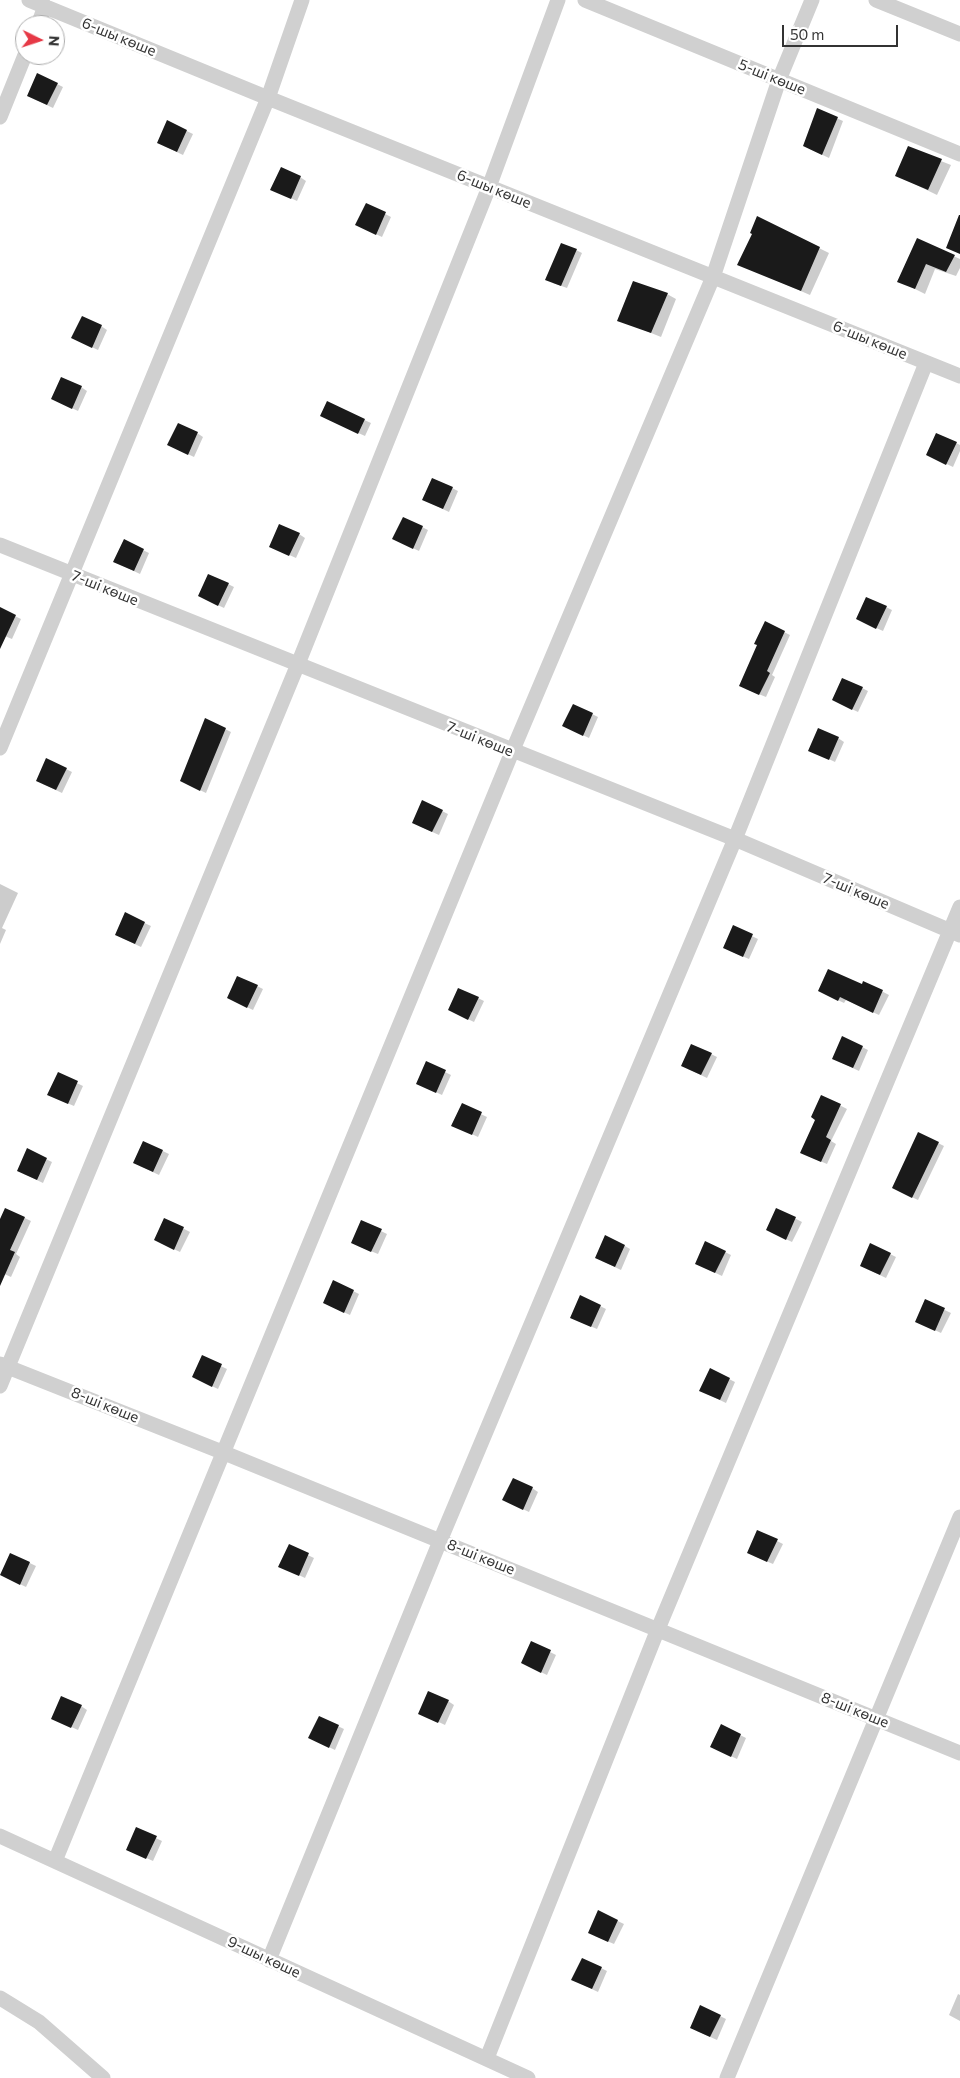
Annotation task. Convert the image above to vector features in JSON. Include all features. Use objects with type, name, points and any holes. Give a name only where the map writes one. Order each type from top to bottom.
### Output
[{"type":"lane","name":"6-шы көше","points":[[29,0],[713,278],[960,376]]},
{"type":"lane","points":[[0,748],[268,98],[302,0]]},
{"type":"lane","points":[[0,1386],[4,1365],[298,664],[489,187],[558,0]]},
{"type":"lane","name":"5-ші көше","points":[[585,0],[960,154]]},
{"type":"lane","points":[[55,1861],[512,752],[713,278],[779,80],[812,0]]},
{"type":"lane","points":[[876,0],[960,34]]},
{"type":"lane","points":[[42,15],[45,6]]},
{"type":"lane","points":[[0,117],[21,65]]},
{"type":"lane","points":[[269,1960],[440,1541],[734,840],[926,363]]},
{"type":"lane","name":"7-ші көше","points":[[0,545],[734,840],[955,933]]},
{"type":"lane","points":[[487,2058],[658,1629],[955,933],[960,907]]},
{"type":"lane","name":"8-ші көше","points":[[4,1365],[960,1753]]},
{"type":"lane","points":[[727,2078],[878,1719],[960,1517]]},
{"type":"lane","name":"9-шы көше","points":[[0,1836],[528,2078]]},
{"type":"lane","points":[[0,1998],[39,2022],[103,2078]]},
{"type":"building","points":[[37,73],[58,83],[47,105],[27,96]]},
{"type":"building","points":[[817,108],[838,117],[822,155],[803,146]]},
{"type":"building","points":[[167,120],[187,130],[177,152],[157,143]]},
{"type":"building","points":[[908,146],[942,159],[928,190],[895,176]]},
{"type":"building","points":[[281,167],[301,176],[291,199],[270,190]]},
{"type":"building","points":[[366,203],[386,212],[376,235],[355,225]]},
{"type":"building","points":[[960,215],[960,254],[946,248]]},
{"type":"building","points":[[757,216],[820,247],[801,291],[737,265],[752,234],[750,233]]},
{"type":"building","points":[[917,238],[955,255],[946,272],[926,264],[915,289],[897,282]]},
{"type":"building","points":[[561,243],[577,249],[561,286],[545,280]]},
{"type":"building","points":[[633,281],[668,293],[651,333],[617,321]]},
{"type":"building","points":[[82,316],[102,325],[92,348],[71,338]]},
{"type":"building","points":[[61,377],[82,386],[72,409],[51,399]]},
{"type":"building","points":[[327,401],[365,419],[358,434],[320,416]]},
{"type":"building","points":[[178,423],[198,432],[188,455],[167,445]]},
{"type":"building","points":[[936,433],[957,442],[946,465],[926,455]]},
{"type":"building","points":[[432,478],[453,487],[443,509],[422,500]]},
{"type":"building","points":[[403,517],[423,526],[413,549],[392,539]]},
{"type":"building","points":[[279,524],[300,533],[289,556],[269,547]]},
{"type":"building","points":[[124,539],[144,549],[134,571],[113,562]]},
{"type":"building","points":[[208,574],[229,583],[218,606],[198,596]]},
{"type":"building","points":[[866,597],[887,606],[876,629],[856,619]]},
{"type":"building","points":[[0,607],[16,615],[0,649]]},
{"type":"building","points":[[765,621],[785,631],[767,671],[770,673],[759,695],[739,686],[757,645],[754,644]]},
{"type":"building","points":[[842,678],[863,687],[852,710],[832,700]]},
{"type":"building","points":[[573,704],[593,713],[583,736],[562,726]]},
{"type":"building","points":[[205,718],[226,728],[200,791],[180,781]]},
{"type":"building","points":[[818,728],[839,737],[829,760],[808,751]]},
{"type":"building","points":[[46,758],[67,768],[56,790],[36,781]]},
{"type":"building","points":[[422,800],[443,810],[432,832],[412,823]]},
{"type":"building","points":[[125,912],[145,922],[135,944],[115,935]]},
{"type":"building","points":[[733,925],[753,934],[743,957],[723,948]]},
{"type":"building","points":[[828,969],[862,984],[863,981],[883,990],[873,1013],[840,997],[838,1001],[818,991]]},
{"type":"building","points":[[237,976],[258,985],[247,1008],[227,998]]},
{"type":"building","points":[[458,988],[479,997],[468,1020],[448,1010]]},
{"type":"building","points":[[842,1036],[863,1046],[853,1068],[832,1059]]},
{"type":"building","points":[[691,1044],[712,1053],[701,1075],[681,1066]]},
{"type":"building","points":[[426,1061],[446,1070],[436,1093],[416,1084]]},
{"type":"building","points":[[58,1072],[78,1081],[68,1104],[47,1095]]},
{"type":"building","points":[[821,1095],[841,1104],[826,1137],[831,1140],[821,1162],[800,1153],[815,1120],[811,1117]]},
{"type":"building","points":[[462,1103],[482,1112],[472,1135],[451,1126]]},
{"type":"building","points":[[918,1132],[939,1142],[912,1198],[892,1188]]},
{"type":"building","points":[[143,1141],[163,1150],[153,1172],[133,1163]]},
{"type":"building","points":[[27,1148],[47,1158],[37,1180],[17,1171]]},
{"type":"building","points":[[5,1208],[25,1217],[10,1250],[15,1252],[0,1286],[0,1219]]},
{"type":"building","points":[[776,1208],[796,1217],[786,1240],[766,1230]]},
{"type":"building","points":[[164,1218],[184,1227],[174,1250],[154,1240]]},
{"type":"building","points":[[361,1220],[382,1229],[371,1252],[351,1243]]},
{"type":"building","points":[[605,1235],[625,1245],[615,1267],[595,1258]]},
{"type":"building","points":[[705,1241],[726,1251],[715,1273],[695,1264]]},
{"type":"building","points":[[870,1243],[891,1253],[880,1275],[860,1266]]},
{"type":"building","points":[[333,1280],[354,1290],[344,1313],[323,1303]]},
{"type":"building","points":[[580,1295],[601,1305],[591,1327],[570,1318]]},
{"type":"building","points":[[925,1299],[945,1308],[935,1331],[915,1322]]},
{"type":"building","points":[[202,1355],[222,1364],[212,1387],[192,1377]]},
{"type":"building","points":[[710,1368],[730,1378],[720,1400],[699,1391]]},
{"type":"building","points":[[513,1478],[533,1487],[523,1510],[502,1500]]},
{"type":"building","points":[[757,1530],[778,1539],[767,1562],[747,1553]]},
{"type":"building","points":[[289,1544],[309,1553],[299,1576],[278,1567]]},
{"type":"building","points":[[10,1553],[30,1562],[20,1585],[0,1575]]},
{"type":"building","points":[[531,1641],[551,1650],[541,1673],[521,1663]]},
{"type":"building","points":[[428,1691],[449,1700],[438,1723],[418,1714]]},
{"type":"building","points":[[61,1696],[82,1705],[71,1728],[51,1719]]},
{"type":"building","points":[[319,1716],[339,1725],[329,1748],[308,1738]]},
{"type":"building","points":[[721,1724],[741,1734],[731,1757],[710,1747]]},
{"type":"building","points":[[136,1827],[157,1836],[146,1859],[126,1850]]},
{"type":"building","points":[[598,1910],[618,1920],[608,1942],[588,1933]]},
{"type":"building","points":[[582,1958],[602,1967],[592,1989],[571,1980]]},
{"type":"building","points":[[700,2005],[721,2015],[710,2037],[690,2028]]}]
